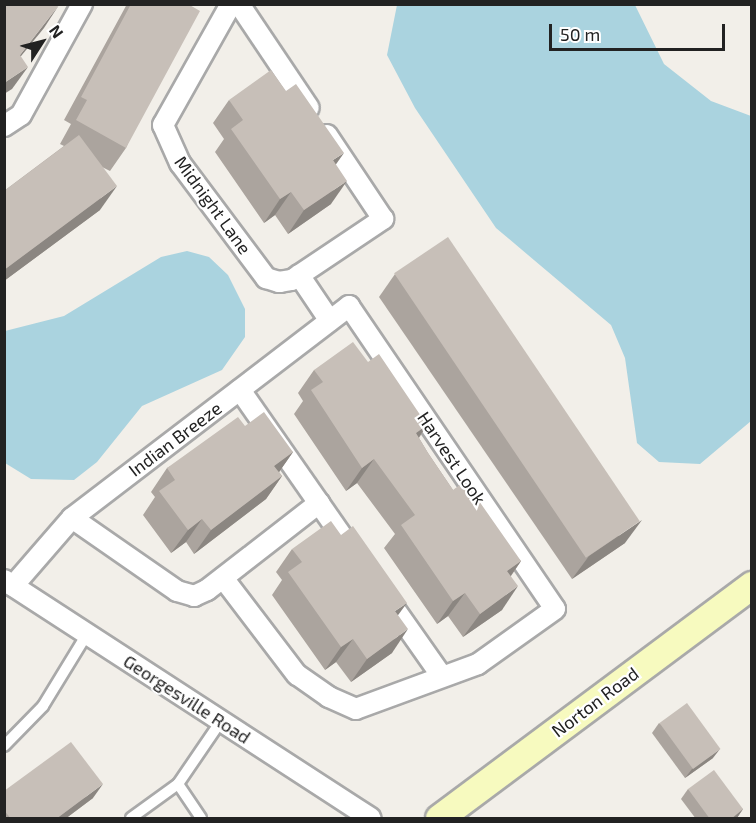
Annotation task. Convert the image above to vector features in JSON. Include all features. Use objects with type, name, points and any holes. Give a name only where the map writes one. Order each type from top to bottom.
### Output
[{"type":"main road","name":"Norton Road","points":[[439,819],[752,585]]},
{"type":"street","name":"Midnight Lane","points":[[231,4],[163,125],[180,163],[266,278],[279,282],[299,275],[383,219],[238,4]]},
{"type":"street","points":[[4,126],[21,115],[76,8]]},
{"type":"street","points":[[299,275],[330,321]]},
{"type":"street","name":"Indian Breeze","points":[[9,583],[72,518],[349,306]]},
{"type":"street","name":"Harvest Look","points":[[349,306],[555,609],[478,664],[441,675]]},
{"type":"street","points":[[223,578],[297,675],[329,697],[356,709],[441,675],[240,390]]},
{"type":"street","points":[[72,518],[177,591],[194,596],[223,578],[319,503]]},
{"type":"street","name":"Georgesville Road","points":[[9,583],[370,819]]},
{"type":"lane","points":[[4,746],[43,706],[87,634]]},
{"type":"lane","points":[[131,819],[178,784],[221,721]]},
{"type":"lane","points":[[178,784],[201,819]]},
{"type":"water","points":[[397,5],[635,5],[664,64],[711,101],[751,116],[751,421],[700,464],[659,462],[637,443],[625,358],[611,325],[496,228],[415,108],[387,55]]},
{"type":"water","points":[[187,251],[209,257],[228,275],[245,309],[245,337],[222,370],[142,406],[97,462],[74,480],[31,479],[5,463],[5,331],[64,316],[161,257]]},
{"type":"building","points":[[4,4],[59,5],[20,55],[28,67],[4,83]]},
{"type":"building","points":[[131,4],[188,4],[200,11],[126,148],[76,120],[87,100],[81,97]]},
{"type":"building","points":[[271,70],[286,91],[296,84],[344,153],[333,160],[347,181],[304,210],[291,192],[280,199],[231,129],[243,120],[229,100]]},
{"type":"building","points":[[79,135],[117,186],[4,270],[4,191]]},
{"type":"building","points":[[448,237],[640,521],[586,558],[394,273]]},
{"type":"building","points":[[353,342],[368,362],[379,354],[427,425],[416,433],[453,490],[465,481],[521,561],[507,571],[518,586],[480,614],[465,593],[453,601],[401,525],[415,515],[374,459],[362,468],[311,390],[323,382],[314,370]]},
{"type":"building","points":[[264,412],[293,452],[274,466],[282,476],[211,530],[202,519],[188,530],[159,491],[175,480],[167,468],[238,417],[245,426]]},
{"type":"building","points":[[331,521],[341,535],[353,526],[407,603],[395,611],[408,629],[367,659],[353,639],[341,647],[288,572],[302,562],[292,549]]},
{"type":"building","points":[[687,703],[721,749],[693,769],[659,723]]},
{"type":"building","points":[[71,742],[103,784],[56,819],[11,819],[4,810],[4,791]]},
{"type":"building","points":[[714,770],[743,809],[731,819],[710,819],[688,789]]}]
